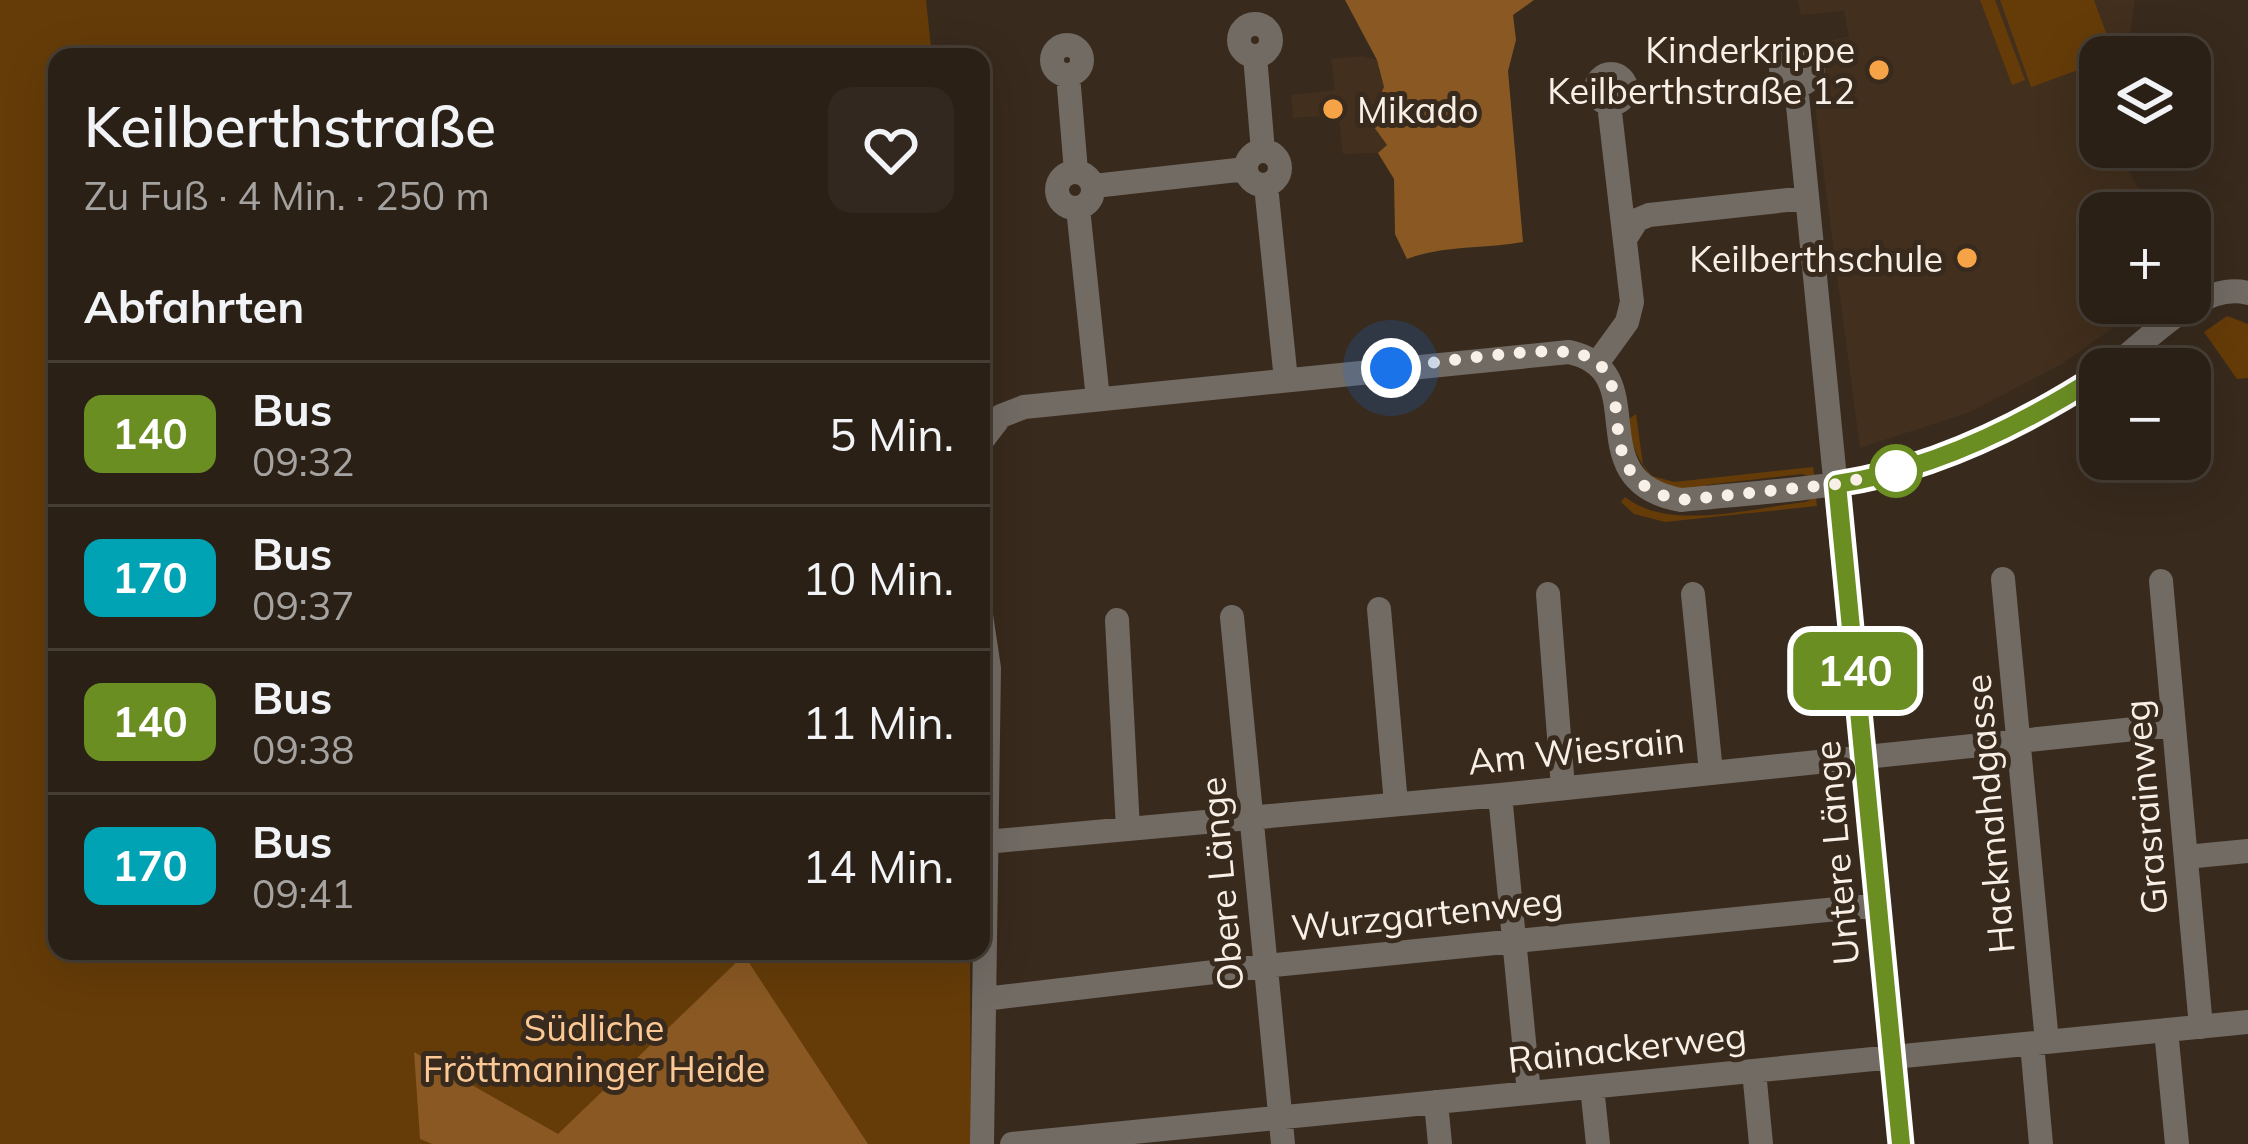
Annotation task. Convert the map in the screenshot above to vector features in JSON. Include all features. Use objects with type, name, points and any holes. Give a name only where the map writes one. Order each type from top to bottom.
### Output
[{"type":"street","points":[[1255,56],[1255,184],[1266,186],[1286,380]]},
{"type":"street","points":[[1068,75],[1085,179]]},
{"type":"street","name":"Untere Länge","points":[[1796,85],[1901,1144]]},
{"type":"street","points":[[1598,362],[1631,312],[1609,104]]},
{"type":"street","points":[[1098,399],[1078,208],[1066,206],[1057,190],[1060,179],[1255,160]]},
{"type":"street","points":[[1625,239],[1637,220],[1649,215],[1807,198]]},
{"type":"street","points":[[2137,348],[2202,297],[2234,290],[2248,293]]},
{"type":"street","points":[[990,426],[1012,410],[1553,351],[1585,355],[1598,362],[1612,388],[1627,466],[1644,489],[1681,500],[1837,484],[1893,472],[2014,425],[2079,387]]},
{"type":"street","name":"Hackmahdgasse","points":[[2003,579],[2019,742],[2041,1144]]},
{"type":"street","name":"Grasrainweg","points":[[2161,580],[2201,1027]]},
{"type":"street","points":[[1693,594],[1711,772]]},
{"type":"street","points":[[1549,595],[1563,788]]},
{"type":"street","points":[[1379,609],[1396,804]]},
{"type":"street","name":"Obere Länge","points":[[1232,617],[1283,1144]]},
{"type":"street","points":[[1117,620],[1128,829]]},
{"type":"street","name":"Am Wiesrain","points":[[990,842],[1500,795],[2173,724]]},
{"type":"street","points":[[1500,795],[1529,1093]]},
{"type":"street","points":[[2186,857],[2248,851]]},
{"type":"street","name":"Wurzgartenweg","points":[[984,999],[1877,904]]},
{"type":"street","points":[[982,1144],[984,960]]},
{"type":"street","name":"Rainackerweg","points":[[1012,1144],[1124,1138],[1280,1117],[2248,1022]]},
{"type":"street","points":[[2165,1030],[2177,1144]]},
{"type":"street","points":[[1754,1071],[1761,1144]]},
{"type":"street","points":[[1592,1087],[1598,1144]]},
{"type":"street","points":[[1436,1102],[1441,1144]]},
{"type":"shaded area","points":[[1345,0],[1534,0],[1513,15],[1516,40],[1508,71],[1523,242],[1435,251],[1407,259],[1395,234],[1394,179],[1378,153],[1387,145],[1369,120],[1384,87],[1377,60]]},
{"type":"shaded area","name":"Keilberthschule","points":[[1798,0],[2135,0],[2130,36],[2079,36],[2079,168],[2128,168],[2140,192],[2079,192],[2079,324],[2118,324],[2062,364],[1970,412],[1860,448],[1816,116],[1821,42],[1849,37],[1844,11],[1801,15]]},
{"type":"shaded area","name":"Mikado","points":[[1362,56],[1377,60],[1384,87],[1387,146],[1378,153],[1343,154],[1338,115],[1293,118],[1291,95],[1335,90],[1331,59]]},
{"type":"shaded area","points":[[739,960],[747,960],[868,1144],[432,1144],[420,1139],[414,1052],[558,1134]]},
{"type":"green space","name":"Südliche Fröttmaninger Heide","points":[[0,0],[926,0],[931,48],[48,48],[48,960],[970,960],[971,1144],[0,1144]]},
{"type":"green space","points":[[1980,0],[1995,0],[2025,80],[2012,85]]},
{"type":"green space","points":[[2000,0],[2094,0],[2107,36],[2079,36],[2079,70],[2031,87]]},
{"type":"green space","points":[[2227,316],[2248,324],[2248,378],[2237,379],[2204,332]]},
{"type":"green space","points":[[1636,414],[1643,465],[1652,476],[1674,482],[1813,467],[1815,479],[1802,474],[1706,485],[1702,491],[1670,488],[1658,482],[1649,474],[1641,463],[1635,451],[1626,421]]},
{"type":"green space","points":[[1625,497],[1643,508],[1687,516],[1816,497],[1817,506],[1665,522],[1634,514],[1621,502]]},
{"type":"bus line","name":"140","points":[[1901,1144],[1837,484],[1955,451],[2079,389]]},
{"type":"place","name":"Kinderkrippe Keilberthstraße 12","points":[[1879,70]]},
{"type":"place","name":"Mikado","points":[[1333,109]]},
{"type":"place","name":"Keilberthschule","points":[[1967,258]]},
{"type":"route","points":[[1391,368],[1553,351],[1585,355],[1598,362],[1612,388],[1627,466],[1644,489],[1658,496],[1681,500],[1837,484],[1896,471]]}]
